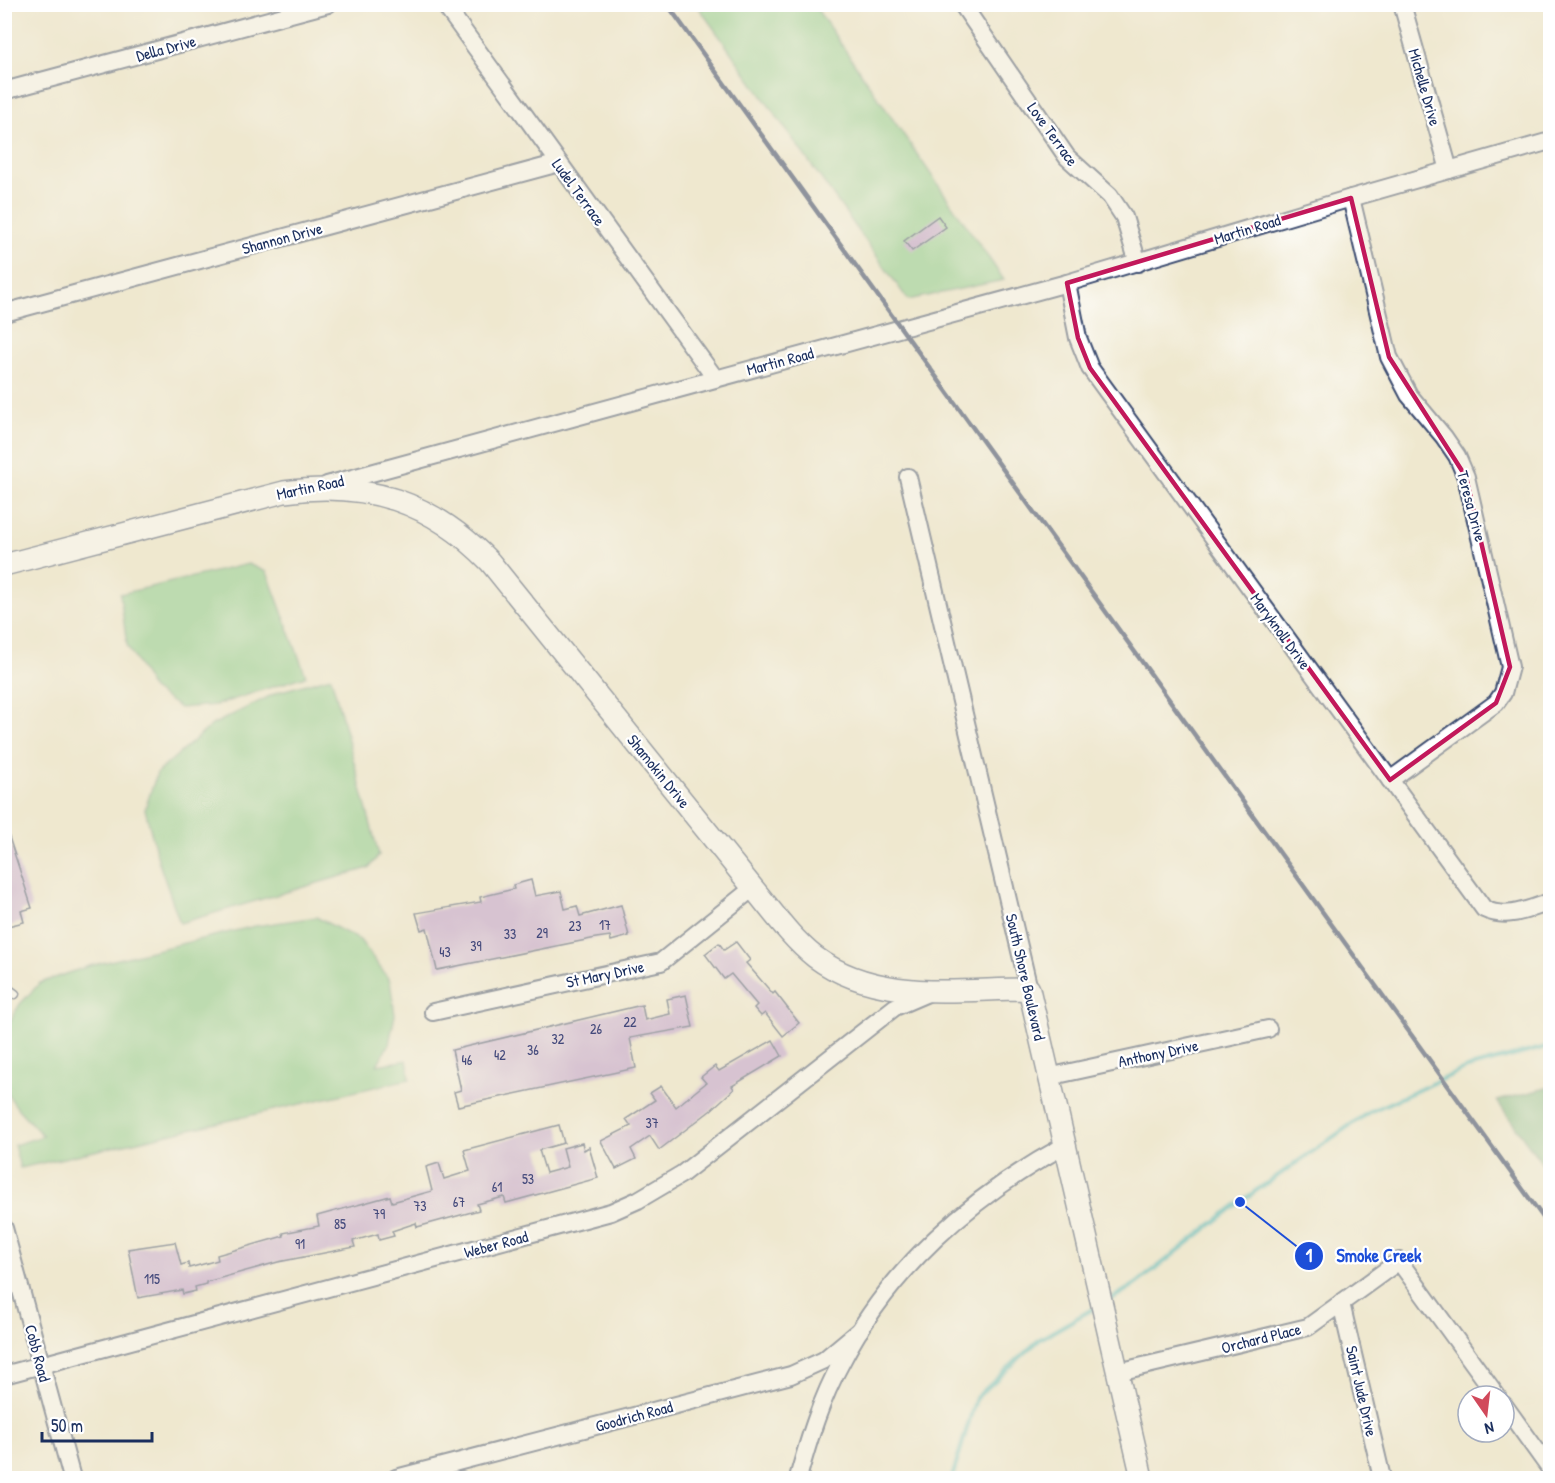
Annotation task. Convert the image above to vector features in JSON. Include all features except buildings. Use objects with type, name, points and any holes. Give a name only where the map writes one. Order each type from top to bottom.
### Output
[{"type":"street","name":"Della Drive","points":[[4,91],[328,4]]},
{"type":"street","name":"Ludel Terrace","points":[[444,4],[715,378]]},
{"type":"street","name":"Love Terrace","points":[[962,4],[1067,157],[1110,196],[1124,218],[1138,263]]},
{"type":"street","name":"Michelle Drive","points":[[1402,4],[1449,170]]},
{"type":"street","name":"Martin Road","points":[[4,565],[250,499],[317,487],[1066,283],[1551,141]]},
{"type":"street","name":"Shannon Drive","points":[[4,313],[559,163]]},
{"type":"street","name":"Teresa Drive","points":[[1351,198],[1389,357],[1409,395],[1444,437],[1466,477],[1510,667],[1503,693],[1496,703],[1390,780]]},
{"type":"street","name":"Maryknoll Drive","points":[[1066,283],[1078,338],[1090,368],[1484,909],[1500,915],[1512,914],[1551,902]]},
{"type":"street","name":"South Shore Boulevard","points":[[908,477],[1142,1479]]},
{"type":"street","name":"Shamokin Drive","points":[[317,487],[374,493],[406,502],[450,526],[471,543],[490,562],[796,940],[836,970],[890,988],[931,992],[1029,989]]},
{"type":"street","name":"St Mary Drive","points":[[433,1012],[661,962],[753,888]]},
{"type":"street","name":"Weber Road","points":[[4,1375],[611,1212],[638,1200],[682,1174],[895,1007],[931,992]]},
{"type":"street","name":"Anthony Drive","points":[[1048,1077],[1268,1029]]},
{"type":"street","points":[[798,1479],[821,1407],[860,1330],[900,1277],[960,1214],[1003,1182],[1064,1146]]},
{"type":"street","name":"Cobb Road","points":[[4,1228],[72,1479]]},
{"type":"street","name":"Orchard Place","points":[[1118,1372],[1308,1327],[1399,1261],[1488,1384]]},
{"type":"street","name":"Saint Jude Drive","points":[[1341,1303],[1382,1479]]},
{"type":"street","name":"Goodrich Road","points":[[396,1479],[791,1375],[824,1360],[860,1330]]},
{"type":"street","points":[[1516,1421],[1551,1469]]},
{"type":"lane","points":[[4,986],[15,994]]},
{"type":"highlighted area","points":[[1351,198],[1389,357],[1466,477],[1510,667],[1496,703],[1390,780],[1090,368],[1078,338],[1067,283]]},
{"type":"green space","points":[[697,5],[814,5],[1004,280],[908,300]]},
{"type":"green space","points":[[248,564],[267,572],[306,676],[216,705],[180,708],[152,689],[127,645],[120,594]]},
{"type":"green space","points":[[331,677],[379,855],[369,868],[180,923],[159,863],[145,809],[157,773],[212,725],[278,692]]},
{"type":"green space","points":[[316,917],[360,940],[390,981],[395,1015],[389,1044],[377,1065],[407,1060],[410,1079],[20,1168],[14,1145],[43,1136],[18,1109],[4,1089],[5,1029],[20,1004],[40,983],[89,966],[255,926]]},
{"type":"green space","points":[[1550,1087],[1550,1175],[1497,1101]]},
{"type":"waterway","points":[[1108,1301],[1136,1284],[1240,1202],[1369,1112],[1467,1068],[1550,1046]]},
{"type":"waterway","points":[[952,1478],[976,1398],[1040,1339],[1098,1306]]},
{"type":"railway","points":[[667,4],[1550,1227]]},
{"type":"place","name":"Smoke Creek","points":[[1240,1202]]}]
